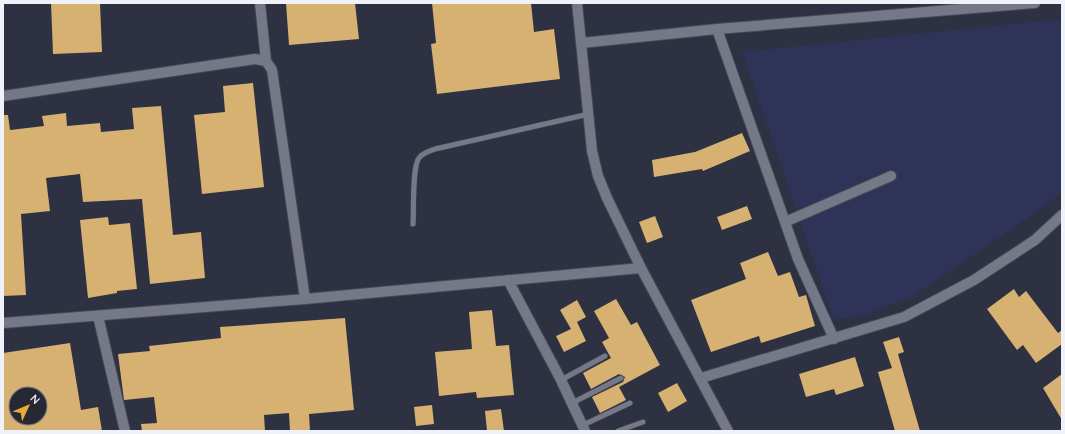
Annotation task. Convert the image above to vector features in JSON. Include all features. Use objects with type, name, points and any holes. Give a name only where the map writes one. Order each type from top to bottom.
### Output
[{"type":"street","points":[[260,3],[266,61],[272,70],[305,299]]},
{"type":"street","points":[[577,3],[592,151],[598,176],[641,268],[728,431]]},
{"type":"street","points":[[581,43],[717,29],[1035,3]]},
{"type":"street","points":[[717,29],[798,259],[834,339]]},
{"type":"street","points":[[3,96],[255,59],[266,61]]},
{"type":"street","points":[[785,222],[891,176]]},
{"type":"street","points":[[701,378],[904,317],[967,284],[1035,240],[1062,215]]},
{"type":"street","points":[[3,323],[305,299],[641,268]]},
{"type":"street","points":[[508,280],[561,380],[584,428]]},
{"type":"street","points":[[98,316],[125,431]]},
{"type":"lane","points":[[413,224],[415,168],[418,158],[424,154],[435,149],[589,114]]},
{"type":"lane","points":[[561,380],[605,356]]},
{"type":"lane","points":[[572,403],[621,378]]},
{"type":"lane","points":[[584,428],[630,403]]},
{"type":"lane","points":[[618,431],[643,422]]},
{"type":"shaded area","points":[[3,3],[1062,3],[1062,431],[3,431]]},
{"type":"shaded area","points":[[1062,19],[1062,192],[1046,205],[915,295],[869,314],[834,320],[742,52]]},
{"type":"building","points":[[51,3],[100,3],[102,52],[53,54]]},
{"type":"building","points":[[286,3],[355,3],[359,39],[289,45]]},
{"type":"building","points":[[432,3],[531,3],[534,32],[554,29],[560,79],[437,94],[431,44],[436,43]]},
{"type":"building","points":[[253,83],[264,187],[202,194],[194,115],[225,112],[223,86]]},
{"type":"building","points":[[161,106],[173,235],[201,232],[205,278],[150,284],[142,199],[83,202],[80,174],[46,178],[50,211],[21,214],[26,295],[3,296],[3,115],[8,115],[10,130],[44,126],[42,116],[66,113],[67,126],[100,123],[101,132],[134,129],[132,108]]},
{"type":"building","points":[[742,133],[750,151],[703,171],[702,169],[654,177],[652,160],[695,152]]},
{"type":"building","points":[[747,206],[752,219],[722,230],[717,217]]},
{"type":"building","points":[[655,216],[663,237],[647,243],[639,222]]},
{"type":"building","points":[[108,217],[109,225],[130,223],[137,289],[117,291],[117,293],[88,298],[80,220]]},
{"type":"building","points":[[768,252],[778,276],[790,272],[799,297],[806,295],[815,326],[761,343],[759,336],[711,352],[691,300],[746,279],[740,263]]},
{"type":"building","points":[[1014,289],[1019,297],[1026,291],[1058,333],[1062,330],[1062,344],[1036,363],[1023,345],[1017,350],[987,309]]},
{"type":"building","points":[[616,299],[631,325],[637,322],[660,365],[619,387],[626,400],[600,413],[592,397],[623,382],[625,377],[619,374],[591,389],[583,373],[611,358],[602,342],[609,338],[594,311]]},
{"type":"building","points":[[577,300],[586,317],[577,322],[586,341],[564,352],[556,336],[571,329],[560,310]]},
{"type":"building","points":[[492,310],[496,346],[509,345],[514,395],[477,398],[476,392],[439,396],[435,352],[472,349],[469,312]]},
{"type":"building","points":[[345,318],[354,410],[309,414],[310,431],[290,431],[289,413],[264,415],[265,431],[142,431],[141,424],[157,423],[154,397],[124,400],[118,354],[150,351],[149,346],[221,338],[220,327]]},
{"type":"building","points":[[899,337],[904,352],[898,354],[920,431],[895,431],[878,372],[892,368],[883,342]]},
{"type":"building","points":[[70,343],[81,410],[98,407],[102,431],[3,431],[3,353]]},
{"type":"building","points":[[855,357],[864,386],[836,395],[834,389],[806,397],[799,374]]},
{"type":"building","points":[[1062,374],[1062,420],[1043,388]]},
{"type":"building","points":[[677,383],[687,401],[668,412],[658,393]]},
{"type":"building","points":[[432,405],[434,424],[416,426],[414,407]]},
{"type":"building","points":[[501,409],[504,431],[487,431],[485,411]]}]
